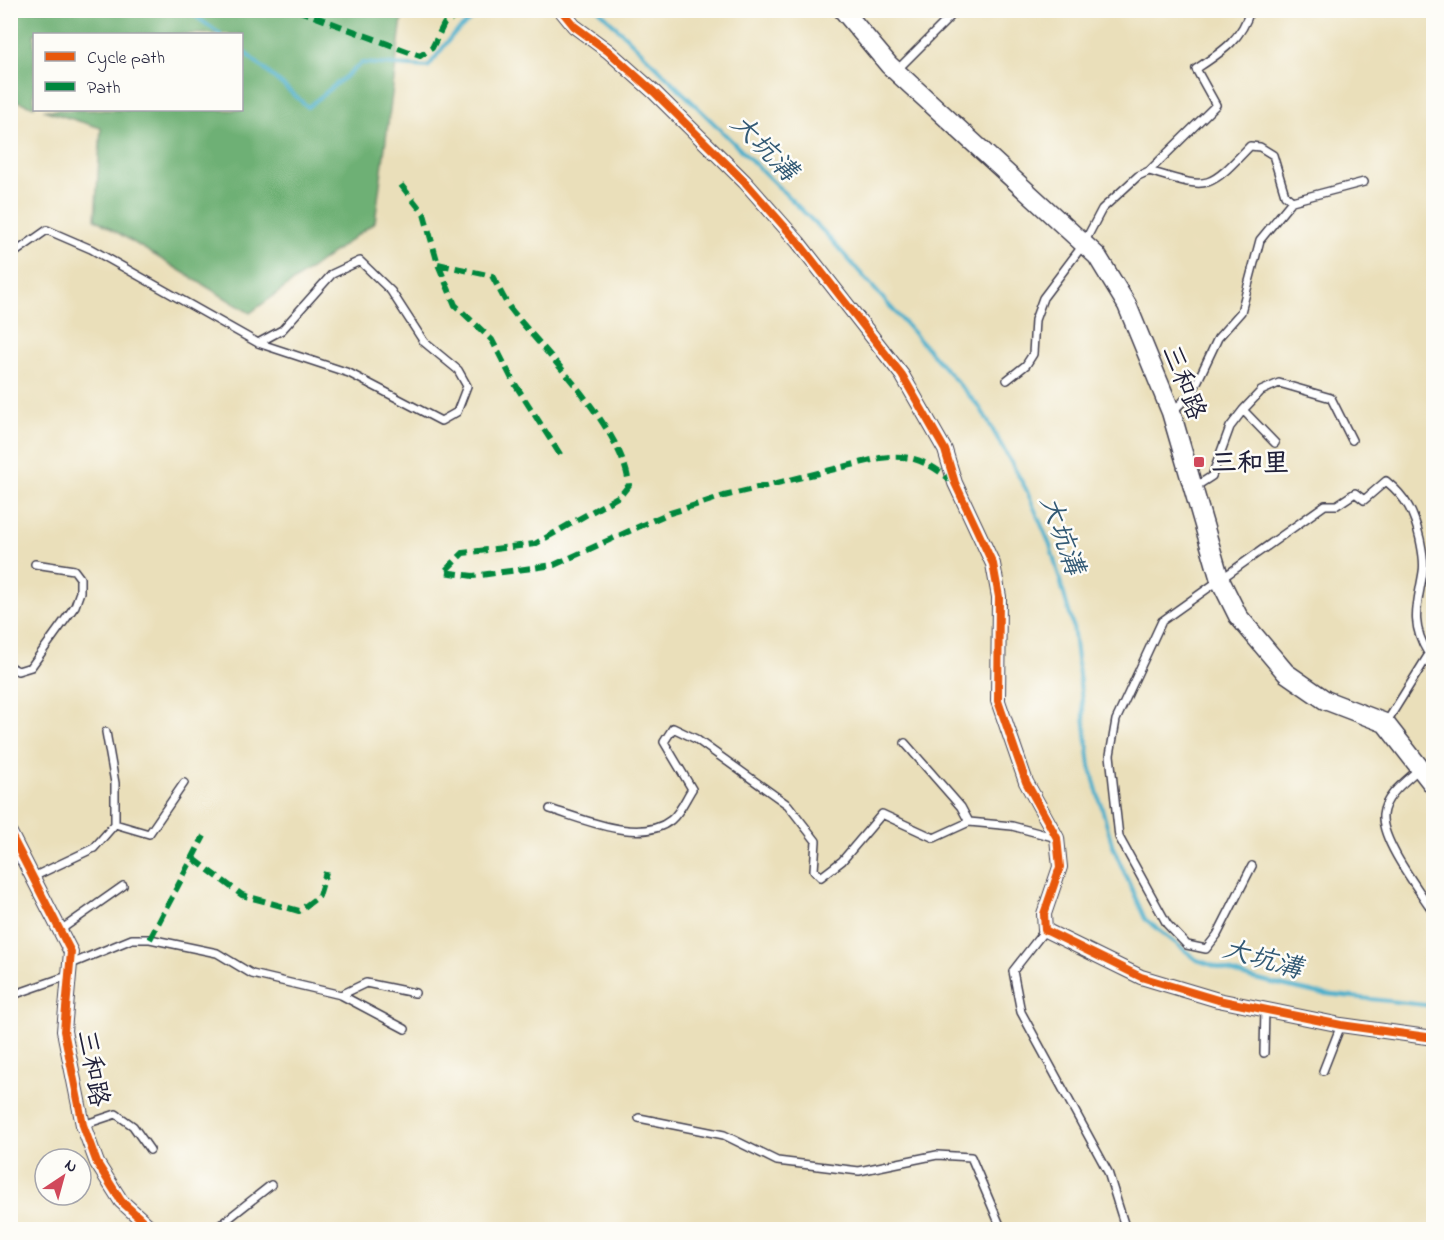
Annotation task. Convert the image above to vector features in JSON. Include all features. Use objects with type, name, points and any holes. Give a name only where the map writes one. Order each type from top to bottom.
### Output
[{"type":"main road","name":"三和路","points":[[843,10],[869,44],[896,71],[1108,271],[1127,305],[1171,412],[1220,580],[1238,616],[1286,673],[1325,700],[1385,723]]},
{"type":"main road","points":[[1385,723],[1434,786]]},
{"type":"street","points":[[561,10],[574,26],[608,51],[654,92],[745,182],[831,283],[902,375],[945,450],[955,483],[993,564],[999,597],[998,701],[1026,782],[1057,838],[1060,867],[1044,914],[1044,930],[1141,977],[1218,1000],[1341,1025],[1434,1038]]},
{"type":"street","name":"三和路","points":[[10,833],[71,952],[64,1031],[83,1125],[97,1163],[122,1201],[153,1230]]},
{"type":"lane","points":[[896,71],[957,10]]},
{"type":"lane","points":[[1007,380],[1026,365],[1033,354],[1035,320],[1042,298],[1083,245],[1102,209],[1138,176],[1149,171],[1216,105],[1196,69],[1230,47],[1247,20],[1250,10]]},
{"type":"lane","points":[[1149,171],[1193,184],[1214,182],[1250,146],[1260,147],[1273,155],[1285,195],[1292,201]]},
{"type":"lane","points":[[1171,412],[1192,393],[1218,338],[1241,312],[1260,240],[1292,201],[1364,182]]},
{"type":"lane","points":[[10,256],[47,230],[91,249],[258,343],[348,373],[441,421],[457,412],[467,386],[458,370],[424,342],[391,291],[360,261],[332,274],[282,330],[258,343]]},
{"type":"lane","points":[[1195,488],[1212,476],[1230,427],[1243,410],[1261,391],[1279,383],[1331,398],[1352,440]]},
{"type":"lane","points":[[1243,410],[1275,443]]},
{"type":"lane","points":[[1252,866],[1217,934],[1206,949],[1187,945],[1167,924],[1119,837],[1110,755],[1116,720],[1162,621],[1325,505],[1337,505],[1355,493],[1364,501],[1386,481],[1402,494],[1414,514],[1417,525],[1423,553],[1423,571],[1415,609],[1417,631],[1428,653]]},
{"type":"lane","points":[[10,667],[18,671],[31,667],[60,629],[80,592],[80,578],[74,570],[35,564]]},
{"type":"lane","points":[[1385,723],[1434,646]]},
{"type":"lane","points":[[550,809],[630,832],[647,830],[671,820],[692,789],[664,742],[673,728],[696,739],[788,805],[816,841],[814,870],[821,877],[842,861],[882,814],[934,838],[969,822],[1012,826],[1057,838]]},
{"type":"lane","points":[[33,877],[94,848],[115,824],[115,783],[106,732]]},
{"type":"lane","points":[[905,743],[961,807],[969,822]]},
{"type":"lane","points":[[1420,768],[1393,792],[1383,813],[1385,833],[1434,913]]},
{"type":"lane","points":[[115,824],[149,834],[184,783]]},
{"type":"lane","points":[[59,931],[123,886]]},
{"type":"lane","points":[[1044,930],[1012,971],[1014,988],[1021,1012],[1108,1172],[1126,1230]]},
{"type":"lane","points":[[10,996],[70,970],[132,939],[150,939],[217,954],[252,974],[341,995],[405,1029]]},
{"type":"lane","points":[[341,995],[366,983],[415,993]]},
{"type":"lane","points":[[1264,1053],[1265,1008]]},
{"type":"lane","points":[[1323,1071],[1341,1025]]},
{"type":"lane","points":[[83,1125],[116,1114],[133,1126],[150,1149]]},
{"type":"lane","points":[[639,1118],[724,1135],[777,1161],[859,1171],[937,1155],[970,1157],[1002,1230]]},
{"type":"lane","points":[[214,1230],[271,1185]]},
{"type":"green space","points":[[11,10],[403,11],[375,222],[250,313],[95,219],[101,128],[46,111],[243,111],[243,33],[33,33],[33,107],[11,99]]},
{"type":"waterway","points":[[187,10],[219,33]]},
{"type":"waterway","points":[[243,51],[308,107],[362,63],[428,67],[452,36],[482,10]]},
{"type":"waterway","name":"大坑溝","points":[[599,10],[825,233],[981,409],[1026,489],[1050,545],[1073,626],[1090,766],[1113,847],[1145,919],[1197,960],[1250,978],[1316,993],[1434,1006]]},
{"type":"marked path","points":[[297,10],[420,56],[432,48],[444,24],[465,10]]},
{"type":"marked path","points":[[401,185],[424,214],[438,264],[455,305],[492,340],[513,381],[563,459]]},
{"type":"marked path","points":[[438,264],[492,276],[510,308],[598,416],[624,463],[629,485],[621,495],[535,544],[463,553],[444,572],[473,576],[554,565],[667,514],[724,496],[880,458],[912,458],[928,465],[954,482]]},
{"type":"marked path","points":[[150,939],[204,836]]},
{"type":"marked path","points":[[194,859],[242,895],[299,911],[319,896],[326,872]]},
{"type":"cycle path","points":[[561,10],[574,26],[608,51],[654,92],[745,182],[798,242],[902,375],[945,450],[955,483],[993,564],[999,597],[998,701],[1026,782],[1057,838],[1060,867],[1044,914],[1045,930],[1141,977],[1218,1000],[1341,1025],[1434,1038]]},
{"type":"cycle path","points":[[10,833],[71,952],[64,1031],[83,1125],[97,1163],[121,1201],[153,1230]]},
{"type":"place","name":"三和里","points":[[1199,462]]}]
